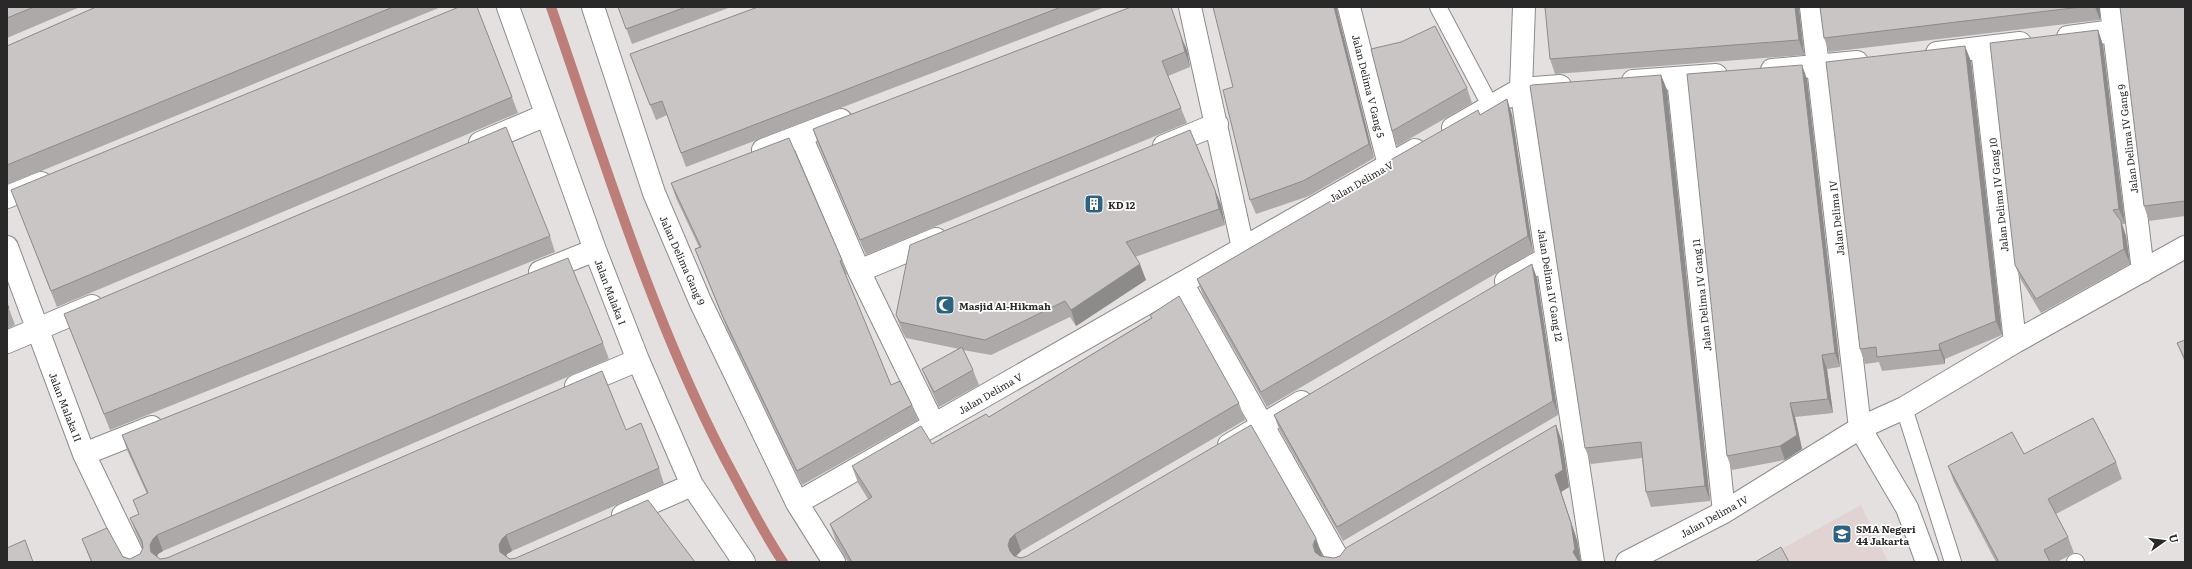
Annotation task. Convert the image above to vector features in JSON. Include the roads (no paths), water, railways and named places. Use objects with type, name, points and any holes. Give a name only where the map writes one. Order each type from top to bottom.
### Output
[{"type":"street","name":"Jalan Malaka I","points":[[508,7],[595,250],[638,360],[692,486],[744,562]]},
{"type":"street","name":"Jalan Delima Gang 9","points":[[593,7],[621,61],[654,193],[700,301],[797,503]]},
{"type":"street","points":[[1190,7],[1217,124],[1243,248]]},
{"type":"street","name":"Jalan Delima V Gang 5","points":[[1349,7],[1389,165]]},
{"type":"street","name":"Jalan Delima IV Gang 12","points":[[1524,7],[1521,89],[1593,562]]},
{"type":"street","name":"Jalan Delima IV","points":[[1811,7],[1860,428]]},
{"type":"street","name":"Jalan Delima IV Gang 9","points":[[2111,7],[2143,271]]},
{"type":"street","points":[[1920,55],[2114,31]]},
{"type":"street","name":"Jalan Delima IV Gang 10","points":[[1982,48],[2015,342]]},
{"type":"street","points":[[1615,82],[1745,73],[1881,59]]},
{"type":"street","name":"Jalan Delima IV Gang 11","points":[[1678,78],[1724,512]]},
{"type":"street","points":[[1521,89],[1584,85]]},
{"type":"street","name":"Jalan Delima V","points":[[797,503],[1521,89]]},
{"type":"street","points":[[742,159],[860,113]]},
{"type":"street","points":[[464,149],[546,114]]},
{"type":"street","points":[[1144,154],[1217,124]]},
{"type":"street","points":[[801,136],[859,271],[934,425]]},
{"type":"street","points":[[7,197],[58,177]]},
{"type":"street","points":[[654,193],[676,184]]},
{"type":"street","points":[[859,271],[954,232]]},
{"type":"street","name":"Jalan Malaka II","points":[[7,247],[36,329],[84,454],[136,562]]},
{"type":"street","name":"Jalan Delima IV","points":[[1627,562],[1724,512],[1860,428],[1904,408],[2015,342],[2185,247]]},
{"type":"street","points":[[521,280],[595,250]]},
{"type":"street","points":[[1486,293],[1547,258]]},
{"type":"street","points":[[1182,283],[1337,561],[1359,546]]},
{"type":"street","points":[[7,342],[110,298]]},
{"type":"street","points":[[560,393],[638,360]]},
{"type":"street","points":[[1208,456],[1317,393]]},
{"type":"street","points":[[84,454],[173,419]]},
{"type":"street","points":[[1551,434],[1572,422]]},
{"type":"street","points":[[1860,428],[1907,508],[1927,562]]},
{"type":"street","points":[[601,525],[692,486]]},
{"type":"street","points":[[797,503],[834,562]]},
{"type":"lane","points":[[1438,7],[1491,107]]},
{"type":"lane","points":[[1904,408],[1953,562]]},
{"type":"waterway","points":[[551,7],[630,237],[674,350],[698,405],[725,459],[760,524],[783,562]]},
{"type":"place","name":"KD 12","points":[[1094,204]]},
{"type":"place","name":"Masjid Al-Hikmah","points":[[945,305]]},
{"type":"place","name":"SMA Negeri 44 Jakarta","points":[[1842,534]]}]
